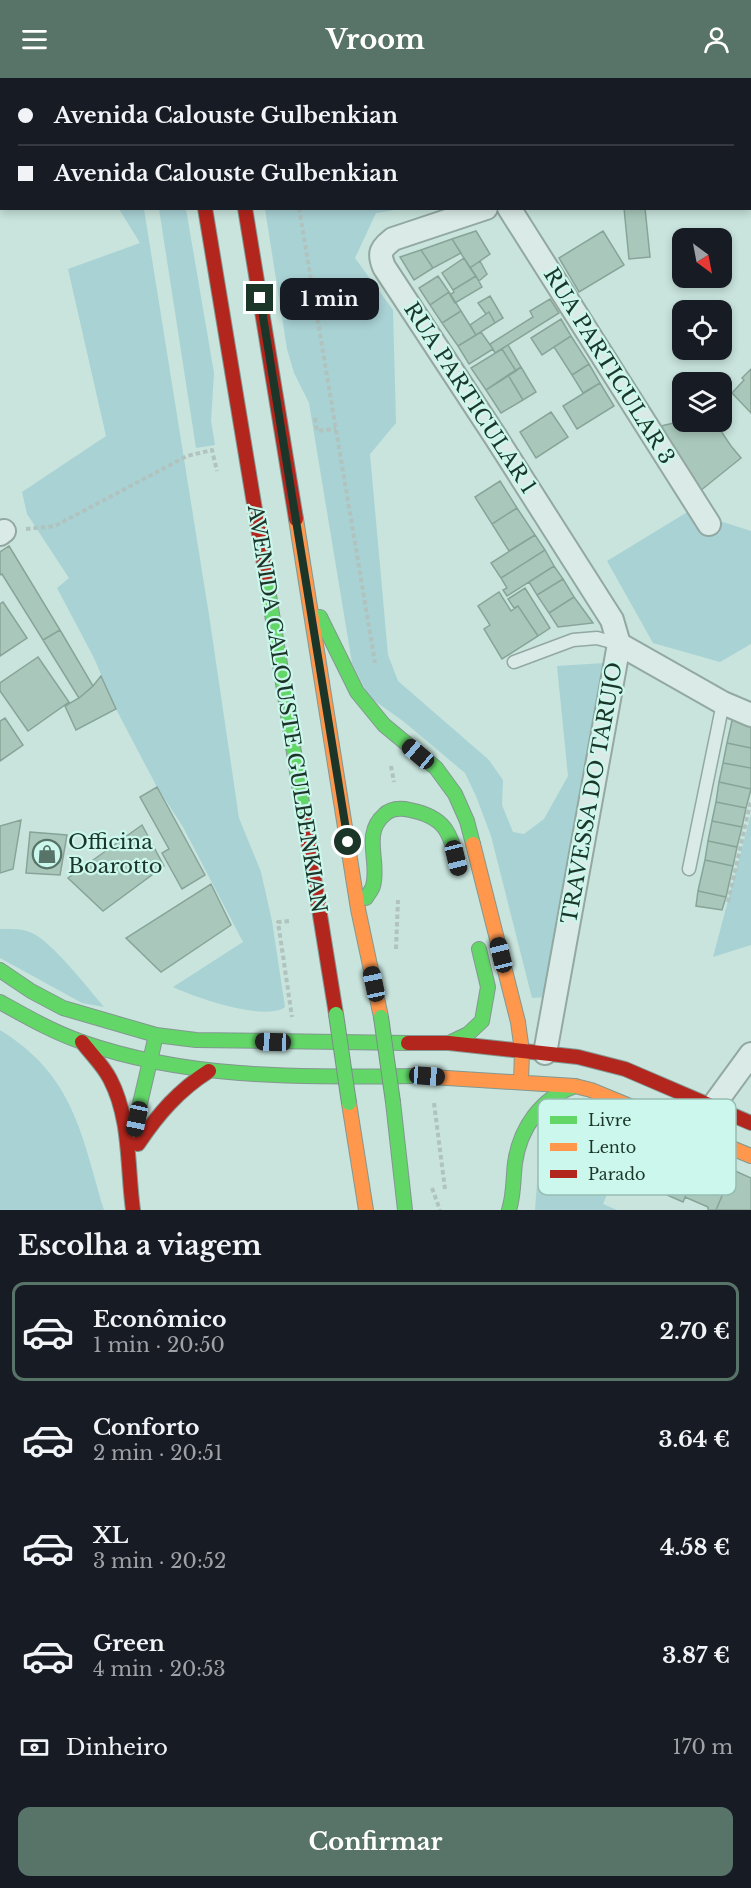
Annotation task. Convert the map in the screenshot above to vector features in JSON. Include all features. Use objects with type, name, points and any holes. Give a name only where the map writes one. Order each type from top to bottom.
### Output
[{"type":"main road","name":"AVENIDA CALOUSTE GULBENKIAN","points":[[205,210],[245,444],[366,1210]]},
{"type":"main road","name":"AVENIDA CALOUSTE GULBENKIAN","points":[[245,210],[358,909],[381,1017],[405,1210]]},
{"type":"main road","points":[[308,595],[357,692],[384,725],[436,768],[454,794],[467,821],[518,1022],[522,1051],[521,1082]]},
{"type":"main road","points":[[358,909],[374,885],[373,838],[377,822],[385,813],[397,807],[427,813],[442,821],[451,837],[462,883]]},
{"type":"main road","points":[[449,1043],[468,1034],[482,1021],[488,987],[477,940]]},
{"type":"main road","points":[[0,970],[31,991],[63,1008],[156,1035],[196,1040],[449,1043],[545,1053],[578,1057],[625,1069],[696,1099]]},
{"type":"main road","points":[[0,1002],[40,1024],[82,1042],[150,1061],[210,1071],[294,1077],[427,1076],[521,1082],[575,1086],[613,1099]]},
{"type":"main road","points":[[128,1157],[156,1035]]},
{"type":"main road","points":[[82,1042],[105,1070],[115,1089],[122,1113],[133,1210]]},
{"type":"main road","points":[[128,1157],[160,1111],[183,1089],[210,1071]]},
{"type":"main road","points":[[546,1099],[563,1089],[575,1086]]},
{"type":"main road","points":[[509,1210],[516,1157],[525,1129],[538,1109]]},
{"type":"main road","points":[[736,1116],[751,1123]]},
{"type":"main road","points":[[736,1150],[751,1156]]},
{"type":"street","name":"RUA PARTICULAR 1","points":[[480,210],[393,239],[383,248],[380,257],[384,267],[612,620],[619,644]]},
{"type":"street","name":"RUA PARTICULAR 3","points":[[510,210],[709,524]]},
{"type":"street","name":"TRAVESSA DO TARUJO","points":[[545,1053],[619,644],[723,703],[751,715]]},
{"type":"street","points":[[718,1099],[751,1054]]},
{"type":"lane","points":[[514,662],[573,639],[597,638],[619,644]]},
{"type":"lane","points":[[689,869],[723,703]]},
{"type":"path","points":[[300,210],[377,673]]},
{"type":"path","points":[[315,418],[316,431],[336,429]]},
{"type":"path","points":[[2,532],[55,526],[187,456],[212,450],[217,471]]},
{"type":"path","points":[[384,725],[396,787]]},
{"type":"path","points":[[728,902],[751,800]]},
{"type":"path","points":[[398,895],[396,948],[398,960]]},
{"type":"path","points":[[289,921],[278,922],[292,1019]]},
{"type":"path","points":[[434,1100],[445,1189]]},
{"type":"shaded area","points":[[120,210],[144,210],[239,818],[261,872],[272,921],[285,1007],[275,1011],[262,1012],[229,1006],[173,987],[243,942],[183,827],[157,787],[116,709],[94,658],[57,588],[69,578],[27,514],[22,492],[106,436],[68,269],[140,243]]},
{"type":"shaded area","points":[[159,210],[186,210],[214,373],[211,421],[215,445],[196,448]]},
{"type":"shaded area","points":[[265,210],[395,210],[376,213],[355,258],[393,310],[396,423],[370,454],[388,655],[398,681],[489,760],[503,780],[502,805],[513,832],[524,834],[544,819],[568,776],[557,666],[604,663],[547,997],[532,998],[491,836],[465,773],[403,721],[369,697],[352,663],[309,403],[294,373],[287,349]]},
{"type":"shaded area","points":[[689,511],[751,531],[751,644],[720,662],[653,643],[607,561]]},
{"type":"shaded area","points":[[751,814],[751,945],[713,957]]},
{"type":"shaded area","points":[[0,929],[24,930],[40,938],[70,966],[104,1007],[82,1003],[0,958]]},
{"type":"shaded area","points":[[0,1030],[25,1048],[44,1067],[59,1087],[80,1131],[104,1210],[0,1210]]},
{"type":"shaded area","points":[[538,1170],[538,1195],[607,1195],[603,1204],[617,1210],[535,1210]]},
{"type":"building","points":[[624,210],[645,210],[650,257],[629,259]]},
{"type":"building","points":[[476,231],[490,254],[470,268],[452,239]]},
{"type":"building","points":[[603,231],[624,265],[579,292],[559,258]]},
{"type":"building","points":[[452,239],[461,253],[433,268],[421,250]]},
{"type":"building","points":[[421,250],[433,268],[414,280],[400,257]]},
{"type":"building","points":[[464,258],[476,276],[453,290],[442,273]]},
{"type":"building","points":[[480,261],[487,274],[479,281],[470,268]]},
{"type":"building","points":[[438,276],[449,292],[430,305],[419,288]]},
{"type":"building","points":[[476,276],[482,287],[455,303],[450,295],[454,292],[453,290]]},
{"type":"building","points":[[449,292],[461,311],[442,323],[430,305]]},
{"type":"building","points":[[490,296],[503,318],[495,323],[489,312],[486,314],[478,303]]},
{"type":"building","points":[[550,299],[559,313],[495,353],[490,344],[533,317],[530,311]]},
{"type":"building","points":[[461,311],[476,335],[458,346],[442,323]]},
{"type":"building","points":[[489,312],[495,323],[476,335],[470,325]]},
{"type":"building","points":[[561,319],[571,336],[542,355],[531,338]]},
{"type":"building","points":[[481,332],[493,349],[469,364],[458,346]]},
{"type":"building","points":[[571,336],[589,364],[572,375],[554,347]]},
{"type":"building","points":[[508,345],[521,367],[516,371],[502,349]]},
{"type":"building","points":[[502,349],[516,371],[486,390],[471,368]]},
{"type":"building","points":[[589,364],[600,383],[583,393],[572,375]]},
{"type":"building","points":[[521,367],[536,392],[523,400],[508,375]]},
{"type":"building","points":[[751,369],[751,413],[732,393],[744,380],[742,378]]},
{"type":"building","points":[[508,375],[523,400],[501,413],[486,390]]},
{"type":"building","points":[[600,383],[614,406],[577,429],[563,406]]},
{"type":"building","points":[[551,412],[568,437],[536,458],[520,432]]},
{"type":"building","points":[[672,423],[672,432],[722,432],[741,458],[700,491],[661,426]]},
{"type":"building","points":[[500,481],[517,508],[492,524],[475,497]]},
{"type":"building","points":[[517,508],[535,535],[509,551],[492,524]]},
{"type":"building","points":[[535,535],[545,550],[501,578],[491,563]]},
{"type":"building","points":[[9,546],[60,630],[43,640],[2,574],[0,575],[0,552]]},
{"type":"building","points":[[545,550],[554,566],[507,596],[503,590],[507,588],[501,578]]},
{"type":"building","points":[[554,566],[563,579],[537,595],[529,582]]},
{"type":"building","points":[[563,579],[574,597],[549,613],[537,595]]},
{"type":"building","points":[[525,588],[550,628],[538,636],[518,606],[514,608],[508,599]]},
{"type":"building","points":[[499,592],[511,611],[518,606],[538,636],[502,659],[484,629],[490,625],[478,606]]},
{"type":"building","points":[[574,597],[593,623],[558,627],[549,613]]},
{"type":"building","points":[[3,602],[27,638],[0,656],[0,604]]},
{"type":"building","points":[[60,630],[93,686],[79,698],[43,640]]},
{"type":"building","points":[[38,657],[69,702],[28,731],[0,691],[0,683]]},
{"type":"building","points":[[101,676],[116,709],[76,730],[65,706],[79,698]]},
{"type":"building","points":[[733,716],[751,725],[751,748],[727,743]]},
{"type":"building","points":[[5,718],[23,745],[0,761],[0,721]]},
{"type":"building","points":[[727,743],[751,748],[751,768],[723,763]]},
{"type":"building","points":[[723,763],[751,768],[751,789],[719,782]]},
{"type":"building","points":[[719,782],[751,789],[746,808],[716,802]]},
{"type":"building","points":[[157,787],[205,875],[182,889],[162,853],[169,849],[140,797]]},
{"type":"building","points":[[716,802],[746,808],[742,827],[712,821]]},
{"type":"building","points":[[21,820],[13,869],[0,873],[0,826]]},
{"type":"building","points":[[712,821],[742,827],[737,847],[708,841]]},
{"type":"building","points":[[142,825],[164,866],[103,911],[68,878]]},
{"type":"building","points":[[30,832],[67,835],[60,875],[26,873]]},
{"type":"building","points":[[708,841],[737,847],[733,866],[705,860]]},
{"type":"building","points":[[705,860],[733,866],[726,897],[698,891]]},
{"type":"building","points":[[211,884],[231,925],[161,972],[126,938]]},
{"type":"building","points":[[698,891],[726,897],[722,910],[696,906]]},
{"type":"building","points":[[736,1171],[751,1178],[751,1210],[716,1210],[722,1195],[736,1195]]},
{"type":"building","points":[[667,1195],[686,1195],[683,1202]]},
{"type":"building","points":[[686,1195],[722,1195],[716,1210],[708,1210],[708,1207],[685,1197]]},
{"type":"traffic: fast","points":[[266,576],[305,822]]},
{"type":"traffic: fast","points":[[320,617],[357,692],[384,725],[436,768],[455,794],[467,821],[473,844]]},
{"type":"traffic: fast","points":[[366,898],[375,877],[374,831],[377,823],[390,811],[410,810],[422,813],[438,822],[449,835],[458,864]]},
{"type":"traffic: fast","points":[[449,1043],[468,1034],[482,1021],[488,987],[479,949]]},
{"type":"traffic: fast","points":[[0,970],[31,991],[63,1008],[156,1035],[196,1040],[408,1043]]},
{"type":"traffic: fast","points":[[0,1002],[71,1038],[123,1054],[164,1063],[248,1074],[416,1076]]},
{"type":"traffic: fast","points":[[336,1014],[349,1103]]},
{"type":"traffic: fast","points":[[381,1017],[393,1102]]},
{"type":"traffic: fast","points":[[132,1138],[156,1035]]},
{"type":"traffic: fast","points":[[551,1099],[575,1086]]},
{"type":"traffic: fast","points":[[393,1102],[405,1210]]},
{"type":"traffic: fast","points":[[509,1210],[518,1150],[527,1126],[538,1111]]},
{"type":"traffic: slow","points":[[296,519],[358,909],[381,1017]]},
{"type":"traffic: slow","points":[[473,844],[518,1022],[522,1051],[521,1082]]},
{"type":"traffic: slow","points":[[416,1076],[575,1086],[613,1099]]},
{"type":"traffic: slow","points":[[349,1103],[366,1210]]},
{"type":"traffic: slow","points":[[736,1150],[751,1156]]},
{"type":"traffic: jam","points":[[205,210],[266,576]]},
{"type":"traffic: jam","points":[[245,210],[296,519]]},
{"type":"traffic: jam","points":[[305,822],[336,1014]]},
{"type":"traffic: jam","points":[[82,1042],[110,1079],[122,1110],[133,1210]]},
{"type":"traffic: jam","points":[[408,1043],[449,1043],[578,1057],[625,1069],[695,1099]]},
{"type":"traffic: jam","points":[[138,1144],[170,1103],[209,1071]]},
{"type":"traffic: jam","points":[[736,1117],[751,1123]]},
{"type":"place","name":"Officina Boarotto","points":[[47,854]]},
{"type":"route","points":[[260,298],[348,842]]}]
